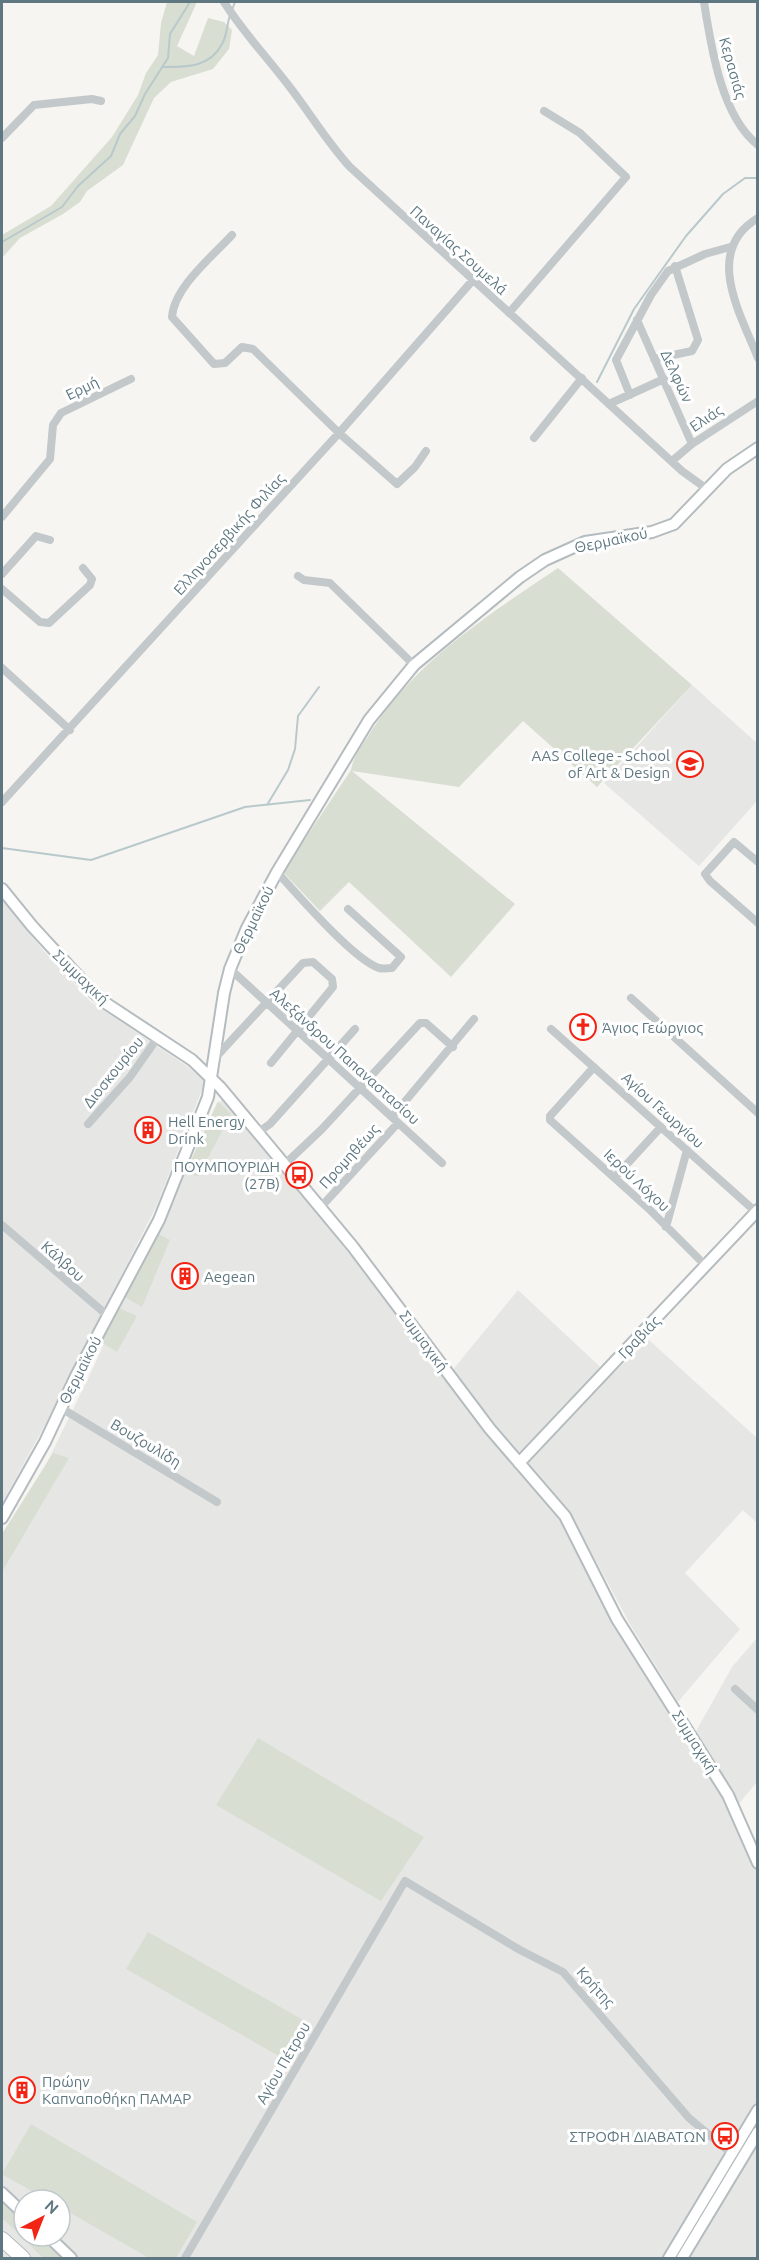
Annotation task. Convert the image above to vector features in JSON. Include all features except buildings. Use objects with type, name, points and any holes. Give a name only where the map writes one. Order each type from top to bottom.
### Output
[{"type":"highway","points":[[2,2239],[23,2259]]},
{"type":"street","name":"Κερασιάς","points":[[704,2],[713,51],[728,106],[748,136],[758,146]]},
{"type":"street","name":"Παναγίας Σουμελά","points":[[226,5],[292,90],[338,155],[375,192],[609,404],[707,489]]},
{"type":"street","points":[[2,138],[34,105],[92,99],[101,101]]},
{"type":"street","points":[[509,313],[626,177],[580,133],[544,111]]},
{"type":"street","points":[[630,394],[616,360],[637,320],[668,271],[675,266],[730,246],[742,229],[758,218]]},
{"type":"street","points":[[232,235],[177,296],[172,317],[214,364],[225,363],[242,347],[253,350],[339,433],[397,484],[415,467],[426,451]]},
{"type":"street","points":[[730,246],[730,283],[758,358]]},
{"type":"street","points":[[654,359],[692,351],[698,340],[675,266]]},
{"type":"street","name":"Ελληνοσερβικής Φιλίας","points":[[2,802],[339,433],[473,280]]},
{"type":"street","name":"Δελφών","points":[[637,320],[692,444]]},
{"type":"street","points":[[534,438],[582,378]]},
{"type":"street","name":"Ερμή","points":[[2,517],[50,459],[55,419],[61,413],[131,379]]},
{"type":"street","points":[[609,404],[664,379]]},
{"type":"street","name":"Ελιάς","points":[[672,461],[692,444],[758,401]]},
{"type":"street","name":"Θερμαϊκού","points":[[2,1518],[159,1220],[197,1127],[212,1078],[230,969],[277,872],[369,720],[414,665],[486,602],[545,560],[585,542],[666,528],[681,519],[727,469],[758,448]]},
{"type":"street","points":[[2,574],[36,536],[50,540]]},
{"type":"street","points":[[2,589],[34,618],[45,624],[49,623],[90,585],[92,579],[84,568]]},
{"type":"street","points":[[298,576],[304,580],[330,583],[414,665]]},
{"type":"street","points":[[2,668],[70,730]]},
{"type":"street","points":[[758,862],[734,842],[705,872],[705,876],[758,923]]},
{"type":"street","points":[[277,872],[328,926],[368,962],[381,969],[392,968],[401,957],[348,909]]},
{"type":"street","name":"Συμμαχική","points":[[2,889],[44,941],[91,990],[192,1060],[212,1078],[386,1290],[458,1389],[572,1526],[592,1573],[617,1619],[728,1796],[758,1863]]},
{"type":"street","points":[[215,1058],[303,963],[317,964],[332,979],[333,987],[271,1063]]},
{"type":"street","name":"Αλεξάνδρου Παπαναστασίου","points":[[230,969],[442,1163]]},
{"type":"street","points":[[631,998],[758,1113]]},
{"type":"street","name":"Προμηθέως","points":[[320,1208],[395,1120],[474,1019]]},
{"type":"street","points":[[284,1165],[322,1129],[423,1022],[453,1047]]},
{"type":"street","points":[[258,1132],[270,1124],[355,1029]]},
{"type":"street","name":"Αγίου Γεωργίου","points":[[551,1029],[757,1211]]},
{"type":"street","name":"Διοσκουρίου","points":[[88,1124],[130,1077],[158,1037]]},
{"type":"street","name":"Ιερού Λόχου","points":[[594,1066],[550,1116],[550,1120],[615,1177],[706,1266]]},
{"type":"street","points":[[615,1177],[661,1127]]},
{"type":"street","points":[[666,1227],[687,1150]]},
{"type":"street","name":"Γραβιάς","points":[[519,1463],[757,1211]]},
{"type":"street","name":"Κάλβου","points":[[2,1225],[108,1316]]},
{"type":"street","name":"Βουζουλίδη","points":[[61,1408],[217,1503]]},
{"type":"street","points":[[735,1689],[758,1710]]},
{"type":"street","name":"Κρήτης","points":[[405,1881],[520,1950],[564,1972],[689,2118],[732,2154]]},
{"type":"street","name":"Αγίου Πέτρου","points":[[185,2259],[405,1881]]},
{"type":"street","points":[[669,2259],[758,2110]]},
{"type":"street","points":[[682,2259],[758,2132]]},
{"type":"street","points":[[60,2248],[71,2259]]},
{"type":"shaded area","points":[[167,2],[197,2],[177,46],[194,56],[208,18],[224,22],[232,30],[229,49],[213,69],[171,82],[154,98],[123,165],[87,191],[80,202],[20,238],[2,258],[2,235],[51,206],[112,137],[138,95],[146,73],[158,55],[161,23]]},
{"type":"shaded area","points":[[558,568],[692,685],[597,787],[523,721],[459,787],[352,771],[515,904],[451,977],[349,882],[320,911],[283,872],[351,770],[362,746],[406,686],[453,642]]},
{"type":"shaded area","name":"AAS College - School of Art & Design","points":[[692,685],[758,744],[757,801],[699,866],[604,783]]},
{"type":"shaded area","points":[[2,900],[44,951],[91,1002],[187,1066],[205,1082],[156,1207],[44,1427],[2,1503]]},
{"type":"shaded area","points":[[223,1096],[361,1269],[486,1434],[566,1524],[757,1854],[757,2258],[2,2258],[2,1534],[40,1477],[125,1297],[123,1296]]},
{"type":"shaded area","points":[[218,1101],[231,1114],[198,1177],[186,1171]]},
{"type":"shaded area","points":[[155,1232],[170,1240],[142,1307],[123,1296]]},
{"type":"shaded area","points":[[518,1290],[610,1376],[649,1340],[757,1438],[757,1523],[743,1510],[685,1573],[740,1629],[678,1702],[631,1626],[575,1522],[451,1372]]},
{"type":"shaded area","points":[[115,1306],[137,1316],[117,1352],[99,1341]]},
{"type":"shaded area","points":[[53,1453],[69,1458],[2,1572],[2,1534]]},
{"type":"shaded area","points":[[757,1638],[757,1782],[737,1806],[695,1733],[732,1667]]},
{"type":"shaded area","points":[[258,1738],[424,1837],[381,1901],[216,1805]]},
{"type":"shaded area","points":[[148,1932],[312,2025],[291,2063],[126,1969]]},
{"type":"shaded area","points":[[31,2124],[197,2222],[176,2258],[149,2258],[72,2214],[72,2188],[26,2188],[2,2174]]},
{"type":"shaded area","points":[[2,2202],[12,2212],[12,2228],[2,2218]]},
{"type":"shaded area","points":[[33,2248],[51,2248],[61,2258],[43,2258]]},
{"type":"waterway","points":[[2,242],[62,207],[78,186],[111,156],[120,134],[135,116],[145,94],[168,58],[170,34],[190,2]]},
{"type":"waterway","points":[[232,10],[235,2]]},
{"type":"waterway","points":[[162,67],[196,64],[211,58],[224,41],[230,15]]},
{"type":"waterway","points":[[597,382],[634,309],[686,236],[723,194],[745,178],[758,178]]},
{"type":"waterway","points":[[267,805],[288,770],[295,749],[298,716],[319,687]]},
{"type":"waterway","points":[[2,848],[91,860],[245,807],[310,800]]},
{"type":"place","name":"AAS College - School of Art & Design","points":[[690,764]]},
{"type":"place","name":"Άγιος Γεώργιος","points":[[583,1027]]},
{"type":"place","name":"Hell Energy Drink","points":[[148,1130]]},
{"type":"place","name":"ΠΟΥΜΠΟΥΡΙΔΗ (27Β)","points":[[299,1175]]},
{"type":"place","name":"Aegean","points":[[185,1276]]},
{"type":"place","name":"Πρώην Καπναποθήκη ΠΑΜΑΡ","points":[[22,2090]]},
{"type":"place","name":"ΣΤΡΟΦΗ ΔΙΑΒΑΤΩΝ","points":[[725,2136]]}]
